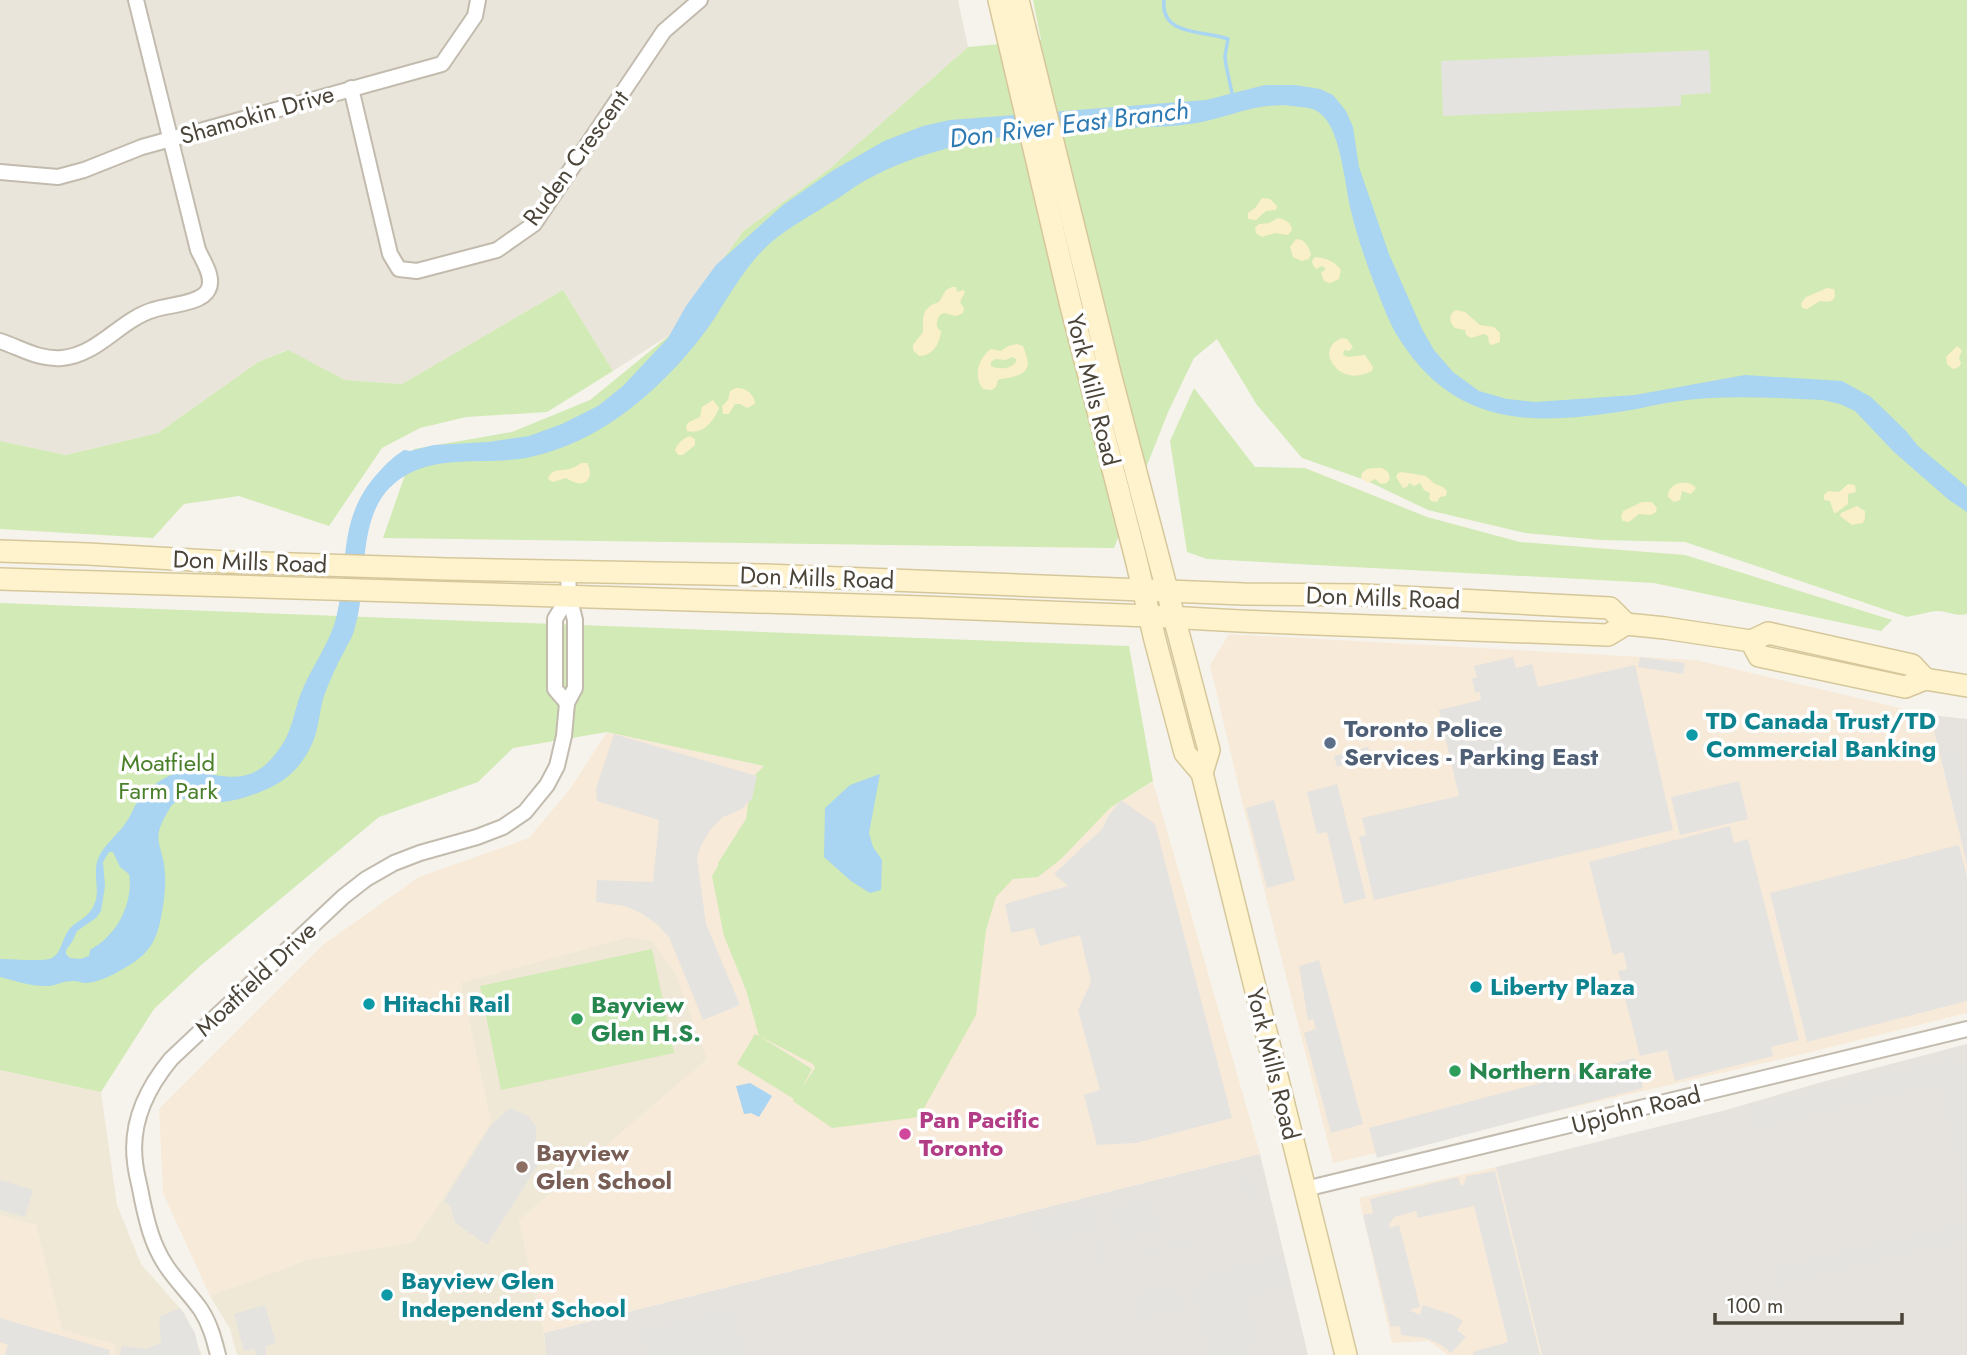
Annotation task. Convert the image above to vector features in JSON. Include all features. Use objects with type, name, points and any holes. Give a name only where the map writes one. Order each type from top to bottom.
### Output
[{"type":"main road","name":"York Mills Road","points":[[999,0],[1016,33],[1055,191],[1149,616],[1185,753],[1202,773],[1346,1355]]},
{"type":"main road","name":"York Mills Road","points":[[1016,33],[1018,0]]},
{"type":"main road","name":"York Mills Road","points":[[1055,191],[1111,377],[1209,750],[1202,773]]},
{"type":"main road","name":"Don Mills Road","points":[[0,551],[228,562],[765,575],[1244,594],[1364,595],[1611,608],[1626,624]]},
{"type":"main road","name":"Don Mills Road","points":[[0,579],[445,591],[1608,635],[1626,624],[1751,641],[1768,633],[1912,665],[1925,679],[1967,686]]},
{"type":"main road","points":[[1393,626],[1398,598]]},
{"type":"main road","points":[[1536,632],[1537,605]]},
{"type":"street","points":[[0,341],[46,358],[76,355],[99,344],[134,317],[153,309],[194,300],[209,290],[208,271],[198,250],[136,0]]},
{"type":"street","name":"Shamokin Drive","points":[[0,172],[58,177],[84,170],[142,147],[442,64],[475,16],[478,0]]},
{"type":"street","name":"Ruden Crescent","points":[[351,88],[390,254],[399,269],[417,271],[497,250],[534,224],[664,32],[700,0]]},
{"type":"street","name":"Moatfield Drive","points":[[218,1355],[213,1333],[202,1311],[163,1261],[146,1221],[134,1144],[138,1116],[147,1092],[171,1059],[342,897],[394,863],[503,827],[525,812],[547,785],[557,766],[564,736],[566,703],[575,688],[576,620],[569,596],[568,572]]},
{"type":"street","name":"Upjohn Road","points":[[1305,1189],[1967,1029]]},
{"type":"shaded area","points":[[0,0],[958,0],[968,47],[828,170],[743,231],[671,334],[613,371],[563,290],[402,384],[345,380],[287,350],[258,362],[158,433],[66,455],[0,441]]},
{"type":"shaded area","points":[[1709,50],[1711,93],[1681,95],[1681,106],[1443,116],[1441,61]]},
{"type":"shaded area","points":[[1229,634],[1696,660],[1930,715],[1967,864],[1967,1013],[1333,1163],[1210,665]]},
{"type":"shaded area","points":[[1513,657],[1516,668],[1532,664],[1538,687],[1635,665],[1673,830],[1374,900],[1359,837],[1366,835],[1362,818],[1459,796],[1439,710],[1481,700],[1480,692],[1475,693],[1472,679],[1477,677],[1474,666]]},
{"type":"shaded area","points":[[1640,657],[1685,663],[1683,674],[1638,667]]},
{"type":"shaded area","points":[[1930,715],[1967,719],[1967,864]]},
{"type":"shaded area","points":[[607,732],[764,766],[754,807],[718,864],[738,961],[991,878],[1153,782],[1260,1154],[544,1333],[519,1220],[707,1059],[461,983],[491,1122],[413,1242],[307,1260],[210,1296],[163,1193],[159,1109],[324,944],[419,877],[529,838],[570,789]]},
{"type":"shaded area","points":[[614,734],[757,776],[752,799],[740,810],[723,817],[711,829],[697,858],[706,924],[740,1005],[703,1020],[669,937],[641,913],[625,906],[596,902],[597,880],[653,882],[659,820],[597,801],[596,789]]},
{"type":"shaded area","points":[[1368,747],[1371,758],[1337,767],[1334,756]]},
{"type":"shaded area","points":[[1957,753],[1967,793],[1967,862],[1941,757]]},
{"type":"shaded area","points":[[1739,781],[1748,819],[1680,835],[1671,797]]},
{"type":"shaded area","points":[[1337,784],[1366,898],[1344,904],[1327,832],[1317,834],[1307,792]]},
{"type":"shaded area","points":[[1121,800],[1155,824],[1232,1118],[1136,1143],[1097,1145],[1084,1095],[1100,1090],[1078,1010],[1091,982],[1080,935],[1040,946],[1034,928],[1011,933],[1005,904],[1068,886],[1054,874],[1102,829]]},
{"type":"shaded area","points":[[1274,800],[1295,880],[1267,888],[1246,808]]},
{"type":"shaded area","points":[[1730,826],[1734,843],[1748,839],[1799,1040],[1771,1047],[1773,1056],[1675,1081],[1667,1050],[1640,1056],[1618,971],[1627,969],[1625,959],[1623,952],[1613,955],[1589,862]]},
{"type":"shaded area","points":[[1959,845],[1967,877],[1967,1001],[1807,1042],[1770,893]]},
{"type":"shaded area","name":"Bayview Glen School","points":[[630,937],[652,941],[675,973],[707,1059],[519,1220],[544,1333],[546,1355],[237,1355],[230,1329],[210,1296],[307,1260],[413,1242],[491,1122],[461,983]]},
{"type":"shaded area","points":[[1319,960],[1363,1124],[1331,1133],[1304,1033],[1316,1029],[1313,1019],[1302,1022],[1308,1020],[1299,966]]},
{"type":"shaded area","points":[[1967,1044],[1967,1355],[1542,1355],[1496,1167],[1726,1110]]},
{"type":"shaded area","points":[[1635,1058],[1643,1088],[1377,1158],[1369,1128]]},
{"type":"shaded area","points":[[1953,1058],[1955,1067],[1964,1066],[1967,1079],[1967,1196],[1940,1084],[1753,1129],[1748,1107]]},
{"type":"shaded area","points":[[0,1070],[101,1092],[117,1205],[141,1264],[185,1314],[202,1355],[115,1355],[115,1344],[62,1330],[36,1225],[0,1215]]},
{"type":"shaded area","points":[[510,1108],[528,1116],[536,1127],[533,1149],[546,1152],[487,1245],[455,1223],[451,1207],[444,1201],[491,1125]]},
{"type":"shaded area","points":[[1260,1154],[1308,1355],[546,1355],[544,1333]]},
{"type":"shaded area","points":[[1496,1167],[1542,1355],[1448,1355],[1429,1341],[1392,1343],[1359,1198]]},
{"type":"shaded area","points":[[1495,1171],[1540,1355],[1474,1355],[1473,1352],[1508,1342],[1474,1206],[1418,1218],[1416,1211],[1394,1217],[1389,1225],[1390,1228],[1399,1225],[1420,1307],[1411,1311],[1420,1315],[1423,1305],[1453,1315],[1463,1321],[1457,1330],[1466,1337],[1451,1353],[1440,1344],[1425,1338],[1401,1335],[1400,1326],[1390,1327],[1363,1215],[1373,1213],[1370,1199],[1458,1177],[1461,1186],[1467,1176]]},
{"type":"shaded area","points":[[1249,1172],[1256,1200],[1247,1202],[1239,1174]]},
{"type":"shaded area","points":[[0,1180],[33,1190],[25,1217],[0,1210]]},
{"type":"shaded area","points":[[1153,1198],[1160,1230],[1119,1240],[1111,1208]]},
{"type":"shaded area","points":[[1090,1202],[1107,1267],[1101,1269],[1091,1231],[1039,1244],[1032,1218]]},
{"type":"shaded area","points":[[0,1215],[36,1225],[62,1330],[116,1344],[115,1355],[0,1355]]},
{"type":"shaded area","points":[[1967,1222],[1967,1240],[1775,1286],[1771,1269]]},
{"type":"shaded area","points":[[1195,1235],[1197,1242],[1141,1258],[1140,1251]]},
{"type":"shaded area","points":[[1282,1254],[1290,1285],[1248,1298],[1258,1344],[1250,1347],[1252,1355],[1208,1355],[1192,1292],[1199,1290],[1204,1284],[1202,1276]]},
{"type":"shaded area","points":[[1177,1283],[1184,1309],[1140,1320],[1133,1294]]},
{"type":"shaded area","points":[[265,1305],[276,1343],[266,1346],[266,1355],[256,1355],[254,1349],[244,1351],[234,1314]]},
{"type":"shaded area","points":[[180,1308],[195,1333],[200,1355],[120,1355],[122,1346],[145,1349],[161,1343],[159,1317]]},
{"type":"shaded area","points":[[731,1310],[745,1355],[646,1355],[640,1330]]},
{"type":"shaded area","points":[[0,1318],[110,1350],[109,1355],[5,1355],[8,1345],[0,1342]]},
{"type":"green space","points":[[1033,0],[1967,0],[1967,614],[1937,611],[1907,617],[1685,542],[1601,540],[1525,533],[1428,510],[1365,480],[1302,458],[1257,405],[1217,339],[1194,358],[1169,410],[1114,548],[383,538],[414,449],[512,432],[590,400],[671,334],[743,231],[828,170],[968,47],[1041,40]]},
{"type":"green space","points":[[563,290],[613,371],[547,412],[466,417],[420,428],[382,448],[329,526],[239,496],[184,504],[153,538],[0,529],[0,441],[66,455],[158,433],[258,362],[288,350],[345,380],[402,384]]},
{"type":"green space","points":[[1194,388],[1255,467],[1305,468],[1427,517],[1520,542],[1685,555],[1892,620],[1881,631],[1654,583],[1207,559],[1187,552],[1170,441]]},
{"type":"green space","name":"Moatfield Farm Park","points":[[0,603],[1129,646],[1153,781],[1110,808],[1061,859],[1038,877],[1013,879],[996,897],[986,930],[976,1015],[919,1117],[832,1128],[793,1101],[794,1099],[737,1064],[755,1034],[759,1036],[746,990],[724,936],[712,876],[746,819],[752,778],[764,766],[607,732],[513,748],[478,782],[379,817],[200,966],[154,1009],[101,1092],[0,1070]],"holes":[[[761,1037],[813,1064],[815,1068],[802,1088],[812,1069]]]},
{"type":"green space","name":"Bayview Glen H.S.","points":[[652,949],[674,1053],[501,1090],[480,986]]},
{"type":"sand","points":[[1262,198],[1270,199],[1277,206],[1276,210],[1266,211],[1256,220],[1248,219],[1248,213]]},
{"type":"sand","points":[[1278,218],[1290,225],[1292,230],[1288,235],[1275,233],[1262,237],[1256,233],[1255,228],[1259,224]]},
{"type":"sand","points":[[1296,239],[1302,240],[1308,246],[1311,254],[1309,259],[1302,261],[1293,257],[1290,247]]},
{"type":"sand","points":[[1315,257],[1336,265],[1341,270],[1339,279],[1330,283],[1324,281],[1321,273],[1326,269],[1322,266],[1316,269],[1312,261]]},
{"type":"sand","points":[[956,287],[957,292],[965,292],[960,302],[964,308],[963,313],[956,316],[944,313],[940,315],[937,324],[941,331],[937,344],[928,354],[919,356],[913,350],[913,345],[923,332],[925,311],[939,302],[946,290]]},
{"type":"sand","points":[[1827,288],[1834,289],[1833,300],[1820,301],[1807,309],[1802,308],[1801,303],[1806,297]]},
{"type":"sand","points":[[1456,310],[1465,312],[1480,325],[1494,327],[1500,333],[1500,342],[1492,345],[1484,334],[1471,338],[1466,335],[1465,330],[1455,328],[1450,318]]},
{"type":"sand","points":[[1343,338],[1353,347],[1349,351],[1344,350],[1343,355],[1365,355],[1373,367],[1372,371],[1352,376],[1337,369],[1329,352],[1336,341]]},
{"type":"sand","points":[[1008,346],[1023,346],[1028,362],[1027,369],[1016,376],[998,380],[992,390],[983,389],[978,379],[978,368],[983,357],[991,349],[1001,351]],"holes":[[[995,359],[1016,359],[1016,362],[1008,367],[991,366]]]},
{"type":"sand","points":[[1957,346],[1962,350],[1959,358],[1961,363],[1953,369],[1947,364],[1946,357]]},
{"type":"sand","points":[[736,388],[749,392],[755,404],[747,408],[735,404],[729,414],[723,414],[722,406],[728,400],[730,391]]},
{"type":"sand","points":[[713,400],[719,408],[714,418],[703,429],[687,431],[688,423],[700,417],[702,407]]},
{"type":"sand","points":[[690,436],[695,439],[695,445],[683,455],[678,455],[675,450],[677,446]]},
{"type":"sand","points":[[587,463],[590,470],[589,478],[585,482],[577,483],[566,478],[553,482],[548,479],[555,471]]},
{"type":"sand","points":[[1382,468],[1388,472],[1390,478],[1387,483],[1381,484],[1375,479],[1368,483],[1361,478],[1367,469]]},
{"type":"sand","points":[[1402,472],[1426,476],[1447,491],[1446,496],[1440,497],[1437,502],[1431,501],[1430,493],[1424,490],[1420,483],[1414,486],[1409,483],[1403,488],[1396,477]]},
{"type":"sand","points":[[1680,483],[1689,483],[1696,488],[1691,494],[1682,491],[1680,500],[1674,502],[1668,497],[1669,491]]},
{"type":"sand","points":[[1848,484],[1855,485],[1856,492],[1848,494],[1848,504],[1834,513],[1830,501],[1824,500],[1824,495],[1828,491],[1839,492]]},
{"type":"sand","points":[[1642,502],[1652,502],[1657,508],[1656,512],[1651,515],[1639,514],[1629,522],[1623,521],[1623,511]]},
{"type":"sand","points":[[1857,506],[1865,511],[1863,523],[1852,525],[1840,516],[1841,513]]},
{"type":"water","name":"Don River East Branch","points":[[1265,85],[1295,85],[1320,89],[1333,95],[1346,111],[1353,127],[1359,167],[1389,254],[1422,329],[1434,350],[1453,372],[1479,391],[1507,399],[1535,402],[1635,395],[1745,375],[1842,381],[1871,397],[1918,446],[1967,487],[1967,512],[1949,500],[1894,452],[1855,411],[1823,400],[1710,398],[1579,417],[1548,418],[1492,412],[1466,402],[1420,367],[1392,327],[1359,238],[1334,134],[1323,116],[1312,109],[1271,106],[1190,124],[1060,130],[970,143],[941,150],[885,170],[779,236],[750,264],[704,333],[679,363],[637,404],[598,430],[558,449],[526,458],[432,465],[403,477],[387,490],[370,525],[354,632],[324,696],[312,744],[300,764],[277,784],[246,797],[218,802],[186,799],[172,805],[161,824],[158,838],[165,879],[160,922],[154,940],[139,959],[109,976],[86,983],[70,981],[43,986],[0,977],[0,959],[43,960],[52,958],[58,952],[68,931],[88,914],[94,905],[97,894],[96,865],[100,854],[124,826],[138,801],[150,788],[168,776],[182,772],[192,771],[226,777],[246,775],[261,768],[282,745],[304,686],[334,625],[341,595],[350,524],[356,507],[377,474],[404,450],[529,436],[562,424],[598,406],[623,386],[668,338],[686,306],[716,265],[783,205],[832,171],[884,141],[923,126],[950,120],[1206,100]],"holes":[[[109,852],[113,852],[120,867],[129,874],[130,891],[126,908],[113,930],[90,950],[89,956],[70,958],[66,950],[77,931],[96,918],[101,911],[105,886],[103,862]]]},
{"type":"water","points":[[880,774],[869,833],[873,847],[882,860],[881,890],[870,893],[851,881],[824,857],[825,808],[850,785]]},
{"type":"water","points":[[750,1083],[772,1096],[759,1117],[751,1113],[744,1114],[736,1086]]},
{"type":"waterway","points":[[1164,0],[1165,12],[1176,26],[1228,39],[1225,56],[1233,98]]},
{"type":"place","name":"TD Canada Trust/TD Commercial Banking","points":[[1692,735]]},
{"type":"place","name":"Toronto Police Services - Parking East","points":[[1330,743]]},
{"type":"place","name":"Liberty Plaza","points":[[1476,987]]},
{"type":"place","name":"Hitachi Rail","points":[[369,1004]]},
{"type":"place","name":"Bayview Glen H.S.","points":[[577,1019]]},
{"type":"place","name":"Northern Karate","points":[[1455,1071]]},
{"type":"place","name":"Pan Pacific Toronto","points":[[905,1134]]},
{"type":"place","name":"Bayview Glen School","points":[[522,1167]]},
{"type":"place","name":"Bayview Glen Independent School","points":[[387,1295]]}]
